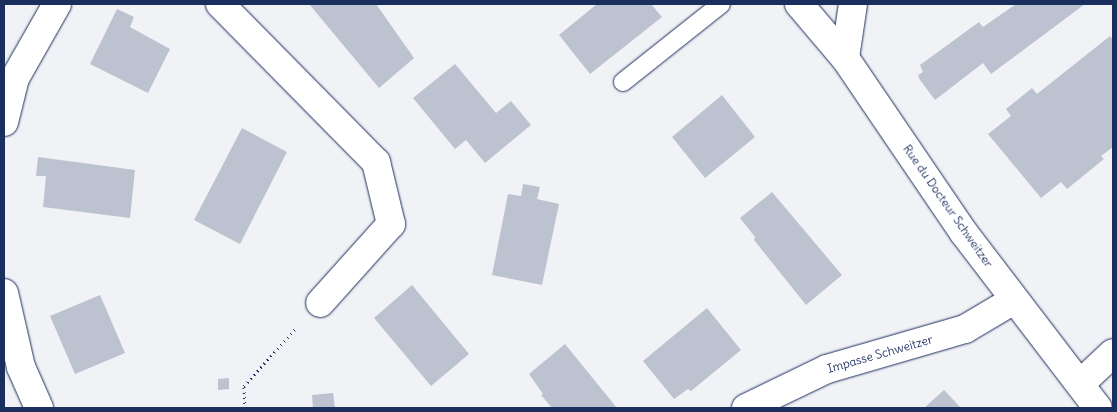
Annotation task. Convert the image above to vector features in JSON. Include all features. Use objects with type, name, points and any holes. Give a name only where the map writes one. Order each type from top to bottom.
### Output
[{"type":"street","points":[[4,122],[15,78],[57,4]]},
{"type":"street","points":[[220,4],[376,162],[391,224],[320,302]]},
{"type":"street","name":"Rue du Docteur Schweitzer","points":[[799,4],[845,58],[1014,300],[1098,408]]},
{"type":"street","points":[[845,58],[854,4]]},
{"type":"street","points":[[4,298],[21,367],[39,408]]},
{"type":"street","name":"Impasse Schweitzer","points":[[746,408],[828,369],[965,329],[1014,300]]},
{"type":"street","points":[[1080,384],[1113,353]]},
{"type":"lane","points":[[623,82],[721,4]]},
{"type":"path","points":[[245,408],[244,386],[320,302]]},
{"type":"building","points":[[309,4],[376,4],[414,58],[379,88]]},
{"type":"building","points":[[597,4],[651,4],[662,17],[590,74],[559,35]]},
{"type":"building","points":[[1016,4],[1085,4],[991,74],[983,63],[935,100],[920,80],[918,75],[923,72],[920,65],[979,22],[983,27]]},
{"type":"building","points":[[117,9],[134,17],[130,27],[170,49],[148,93],[90,64]]},
{"type":"building","points":[[1110,36],[1113,40],[1113,147],[1101,156],[1104,159],[1067,189],[1061,182],[1041,198],[988,134],[1011,116],[1006,109],[1032,88],[1037,94]]},
{"type":"building","points":[[455,64],[496,113],[511,101],[531,125],[485,163],[466,140],[455,149],[413,98]]},
{"type":"building","points":[[722,95],[755,137],[705,178],[672,137]]},
{"type":"building","points":[[242,128],[287,152],[240,244],[194,220]]},
{"type":"building","points":[[38,157],[135,170],[130,218],[43,207],[46,176],[36,176]]},
{"type":"building","points":[[523,184],[540,187],[537,199],[559,204],[542,285],[492,275],[508,194],[521,196]]},
{"type":"building","points":[[772,192],[842,275],[806,305],[754,240],[755,237],[740,218]]},
{"type":"building","points":[[412,285],[469,354],[431,386],[374,318]]},
{"type":"building","points":[[100,295],[125,353],[75,374],[50,316]]},
{"type":"building","points":[[707,308],[741,350],[691,391],[688,389],[674,399],[643,361]]},
{"type":"building","points":[[565,344],[617,408],[552,408],[541,395],[543,394],[529,374]]},
{"type":"building","points":[[229,378],[229,389],[218,390],[218,379]]},
{"type":"building","points":[[944,390],[961,408],[924,408]]},
{"type":"building","points":[[333,393],[335,408],[313,408],[312,395]]}]
